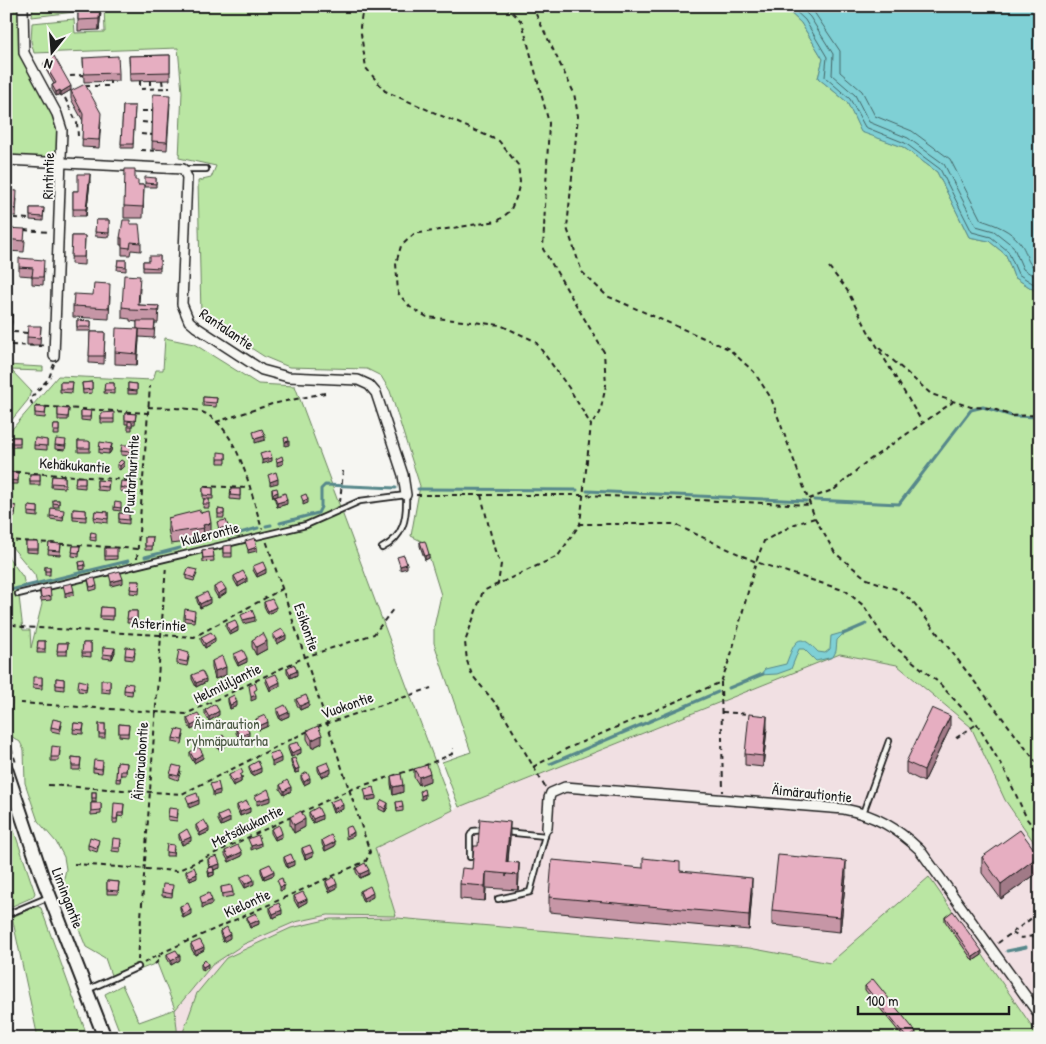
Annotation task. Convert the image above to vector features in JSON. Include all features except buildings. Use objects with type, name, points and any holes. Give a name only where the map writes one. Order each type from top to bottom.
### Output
[{"type":"main road","name":"Limingantie","points":[[6,769],[50,896],[105,1038]]},
{"type":"street","name":"Rintintie","points":[[23,6],[24,53],[60,121],[63,142],[54,356]]},
{"type":"street","points":[[6,160],[182,169]]},
{"type":"street","name":"Rantalantie","points":[[182,169],[187,177],[182,304],[189,321],[262,370],[272,374],[358,380],[369,385],[376,393],[403,475],[406,495]]},
{"type":"street","name":"Äimärautiontie","points":[[551,793],[565,787],[723,798],[844,809],[880,819],[903,833],[920,850],[1040,1016]]},
{"type":"street","points":[[546,832],[551,793]]},
{"type":"lane","points":[[182,169],[206,168]]},
{"type":"lane","points":[[382,548],[396,538],[406,522],[406,495]]},
{"type":"lane","name":"Kullerontie","points":[[18,594],[306,524],[360,501],[406,495]]},
{"type":"lane","points":[[863,813],[889,741]]},
{"type":"lane","points":[[470,857],[470,836],[474,831],[487,830]]},
{"type":"lane","points":[[497,831],[546,832],[530,892],[498,899]]},
{"type":"lane","points":[[6,915],[50,896]]},
{"type":"lane","points":[[86,990],[138,967]]},
{"type":"path","points":[[363,6],[360,27],[366,68],[386,91],[500,141],[518,165],[520,182],[516,198],[510,211],[498,221],[414,234],[401,246],[396,263],[398,293],[410,307],[427,317],[500,325],[535,342],[569,388],[591,425]]},
{"type":"path","points":[[506,6],[522,22],[548,123],[544,249],[604,352],[606,385],[600,413],[591,425],[580,524],[558,556],[483,591],[466,642],[467,661],[472,675],[501,710],[540,783],[551,793]]},
{"type":"path","points":[[532,6],[574,93],[578,116],[567,228],[582,272],[607,296],[729,349],[754,372],[771,398],[815,518],[835,553],[867,579],[899,590],[914,604],[1040,767]]},
{"type":"path","points":[[70,76],[84,75]]},
{"type":"path","points":[[150,80],[150,88]]},
{"type":"path","points":[[162,80],[162,88]]},
{"type":"path","points":[[83,86],[110,86],[110,81]]},
{"type":"path","points":[[140,81],[140,89],[170,88]]},
{"type":"path","points":[[99,82],[100,86]]},
{"type":"path","points":[[65,98],[77,123],[78,136]]},
{"type":"path","points":[[142,111],[152,111]]},
{"type":"path","points":[[142,122],[152,123]]},
{"type":"path","points":[[141,134],[152,135]]},
{"type":"path","points":[[141,150],[158,151],[158,149]]},
{"type":"path","points":[[14,218],[29,219],[29,222]]},
{"type":"path","points":[[20,231],[59,233]]},
{"type":"path","points":[[829,267],[847,290],[922,422]]},
{"type":"path","points":[[13,332],[31,333]]},
{"type":"path","points":[[11,345],[40,346],[44,344]]},
{"type":"path","points":[[879,348],[931,394],[952,402],[971,407],[991,408],[1012,416],[1039,415]]},
{"type":"path","points":[[50,374],[49,378],[30,399],[33,406],[147,413]]},
{"type":"path","name":"Puutarhurintie","points":[[137,564],[150,386]]},
{"type":"path","points":[[216,422],[272,404],[325,393]]},
{"type":"path","points":[[809,499],[835,489],[865,463],[952,402]]},
{"type":"path","name":"Esikontie","points":[[148,408],[201,411],[216,422],[236,448],[370,852],[366,861]]},
{"type":"path","name":"Kehäkukantie","points":[[6,471],[142,481]]},
{"type":"path","points":[[339,510],[343,471]]},
{"type":"path","points":[[204,486],[248,488]]},
{"type":"path","points":[[406,495],[583,495],[811,505]]},
{"type":"path","points":[[480,496],[495,551],[501,564],[498,584]]},
{"type":"path","points":[[723,798],[721,682],[731,655],[756,562],[764,541],[795,524],[815,518]]},
{"type":"path","points":[[580,524],[674,524],[756,562],[846,591],[864,606],[884,638],[938,682],[977,724],[1006,773],[1027,819],[1040,836]]},
{"type":"path","points":[[6,540],[138,549]]},
{"type":"path","name":"Äimäruohontie","points":[[138,967],[143,869],[166,557]]},
{"type":"path","name":"Asterintie","points":[[6,619],[7,623],[22,627],[194,638],[282,589]]},
{"type":"path","name":"Helmililjantie","points":[[20,703],[182,715],[191,713],[305,657],[374,634],[394,608]]},
{"type":"path","points":[[533,767],[566,749],[721,682]]},
{"type":"path","name":"Vuokontie","points":[[48,785],[150,793],[177,794],[187,792],[326,722],[399,700],[431,688]]},
{"type":"path","points":[[722,712],[751,714]]},
{"type":"path","points":[[956,738],[977,724]]},
{"type":"path","name":"Metsäkukantie","points":[[74,864],[173,871],[182,869],[349,790],[423,766],[452,754],[453,748]]},
{"type":"path","name":"Kielontie","points":[[138,967],[160,954],[366,861]]},
{"type":"path","points":[[991,949],[1011,932],[1040,912]]},
{"type":"path","points":[[1011,932],[1021,938],[1040,936]]},
{"type":"path","points":[[155,964],[160,959],[160,954]]},
{"type":"shaded area","points":[[840,654],[897,665],[971,727],[1005,800],[1040,851],[1040,1038],[178,1038],[175,1010],[212,965],[244,944],[314,916],[396,916],[375,848],[459,807]]},
{"type":"green space","points":[[6,6],[21,6],[20,52],[27,69],[53,115],[58,132],[58,153],[51,158],[6,156]]},
{"type":"green space","points":[[33,6],[74,6],[74,12],[32,17]]},
{"type":"green space","points":[[104,6],[783,6],[801,23],[823,59],[818,78],[847,102],[861,131],[903,147],[937,172],[969,237],[989,241],[1006,255],[1014,277],[1040,294],[1040,851],[1005,800],[971,727],[897,665],[840,654],[459,807],[442,762],[471,752],[434,643],[434,627],[441,595],[425,543],[411,536],[420,486],[390,391],[381,376],[367,369],[289,367],[265,357],[201,316],[198,181],[211,178],[216,166],[179,158],[182,92],[178,48],[34,53],[31,41],[32,23],[74,19],[75,33],[105,32]]},
{"type":"green space","name":"Äimäraution ryhmäpuutarha","points":[[165,338],[194,344],[258,384],[295,386],[453,810],[375,848],[396,916],[328,915],[295,922],[244,944],[212,965],[175,1010],[178,1038],[122,1038],[105,994],[122,985],[139,1022],[175,1009],[157,963],[139,970],[138,967],[112,978],[105,958],[86,947],[62,887],[66,869],[64,857],[56,842],[38,821],[25,783],[24,750],[20,742],[11,736],[8,724],[12,703],[11,689],[6,675],[6,554],[23,577],[25,586],[18,588],[23,630],[30,630],[31,648],[42,604],[35,575],[7,541],[6,436],[58,376],[153,380],[156,370],[163,370]]},
{"type":"green space","points":[[6,365],[43,367],[43,371],[11,370],[31,391],[28,400],[6,427]]},
{"type":"green space","points":[[6,807],[35,893],[33,897],[8,908],[6,901]]},
{"type":"green space","points":[[929,877],[1040,1038],[181,1038],[197,993],[226,958],[291,928],[330,919],[397,918],[749,948],[830,963]]},
{"type":"green space","points":[[37,906],[41,908],[88,1038],[38,1038],[12,917]]},
{"type":"water","points":[[783,6],[1040,6],[1040,294],[1014,277],[1006,255],[989,241],[969,237],[937,172],[903,147],[861,132],[847,102],[818,78],[823,59],[801,23]]},
{"type":"water","points":[[845,632],[837,640],[836,651],[833,657],[816,661],[804,649],[799,649],[791,669],[777,674],[760,675],[765,669],[786,664],[792,649],[798,641],[806,641],[818,652],[825,653],[830,649],[831,636]]},
{"type":"waterway","points":[[814,500],[899,504],[971,410],[983,407],[1012,416],[1040,417]]},
{"type":"waterway","points":[[280,523],[318,513],[321,507],[321,489],[325,485],[396,488]]},
{"type":"waterway","points":[[418,489],[577,490]]},
{"type":"waterway","points":[[587,491],[806,501]]},
{"type":"waterway","points":[[266,526],[271,525]]},
{"type":"waterway","points":[[229,536],[258,528]]},
{"type":"waterway","points":[[145,557],[180,548]]},
{"type":"waterway","points":[[6,591],[128,561]]},
{"type":"waterway","points":[[843,634],[866,624]]},
{"type":"waterway","points":[[729,688],[763,674]]},
{"type":"waterway","points":[[550,764],[718,692]]},
{"type":"waterway","points":[[1007,951],[1026,947]]}]
